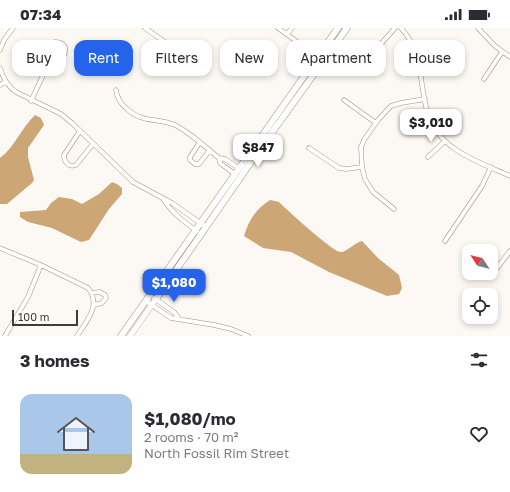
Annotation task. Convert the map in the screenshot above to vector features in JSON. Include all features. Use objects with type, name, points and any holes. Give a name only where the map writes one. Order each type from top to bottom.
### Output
[{"type":"main road","points":[[121,336],[238,176],[296,88],[338,28]]},
{"type":"main road","points":[[242,170],[302,92],[347,28]]},
{"type":"main road","points":[[154,302],[198,232]]},
{"type":"street","points":[[0,50],[1,45],[13,28]]},
{"type":"street","points":[[145,28],[162,40]]},
{"type":"street","points":[[278,28],[296,40]]},
{"type":"street","points":[[287,34],[292,28]]},
{"type":"street","points":[[384,40],[395,28]]},
{"type":"street","points":[[401,28],[416,52],[428,114],[433,125],[445,142],[462,155],[510,176]]},
{"type":"street","points":[[478,28],[502,52],[510,57]]},
{"type":"street","points":[[55,42],[61,43],[66,48],[64,56],[55,67],[49,71],[45,71],[41,58],[52,44],[55,42]]},
{"type":"street","points":[[484,79],[502,52]]},
{"type":"street","points":[[0,68],[10,88],[31,101],[60,114],[72,123],[133,182],[163,198],[203,225]]},
{"type":"street","points":[[31,101],[43,76]]},
{"type":"street","points":[[0,85],[6,82]]},
{"type":"street","points":[[296,88],[302,92]]},
{"type":"street","points":[[116,90],[118,99],[139,118],[175,125],[220,158],[242,170]]},
{"type":"street","points":[[394,209],[373,192],[364,179],[361,147],[376,123],[392,106],[425,99]]},
{"type":"street","points":[[344,100],[376,123]]},
{"type":"street","points":[[80,131],[64,155],[66,163],[70,166],[76,165],[93,144]]},
{"type":"street","points":[[200,142],[190,157],[192,163],[199,164],[210,150]]},
{"type":"street","points":[[428,157],[445,142]]},
{"type":"street","points":[[309,148],[339,168],[346,169],[362,167]]},
{"type":"street","points":[[220,158],[220,163],[238,176]]},
{"type":"street","points":[[445,241],[482,186],[491,167]]},
{"type":"street","points":[[163,198],[175,214],[198,232]]},
{"type":"street","points":[[0,248],[41,265],[88,288],[94,305],[90,316],[77,336]]},
{"type":"street","points":[[498,267],[510,251]]},
{"type":"street","points":[[5,336],[28,297],[41,265]]},
{"type":"street","points":[[91,293],[100,292],[105,295],[106,298],[102,303],[94,305]]},
{"type":"street","points":[[148,298],[174,312],[180,319]]},
{"type":"street","points":[[154,302],[171,318],[214,325],[231,329],[248,336]]},
{"type":"street","points":[[130,336],[154,302]]},
{"type":"street","points":[[164,313],[167,308]]},
{"type":"shaded area","points":[[35,115],[41,118],[44,125],[28,148],[28,157],[34,180],[7,204],[0,204],[0,158],[10,148]]},
{"type":"shaded area","points":[[112,182],[122,188],[122,194],[109,209],[89,240],[81,242],[52,228],[28,222],[20,217],[20,212],[46,210],[51,203],[59,197],[72,199],[82,204],[99,194]]},
{"type":"shaded area","points":[[270,200],[279,202],[319,238],[335,250],[340,252],[345,251],[362,241],[378,258],[399,275],[402,288],[399,294],[387,296],[329,272],[291,252],[263,248],[244,236],[253,216]]}]
